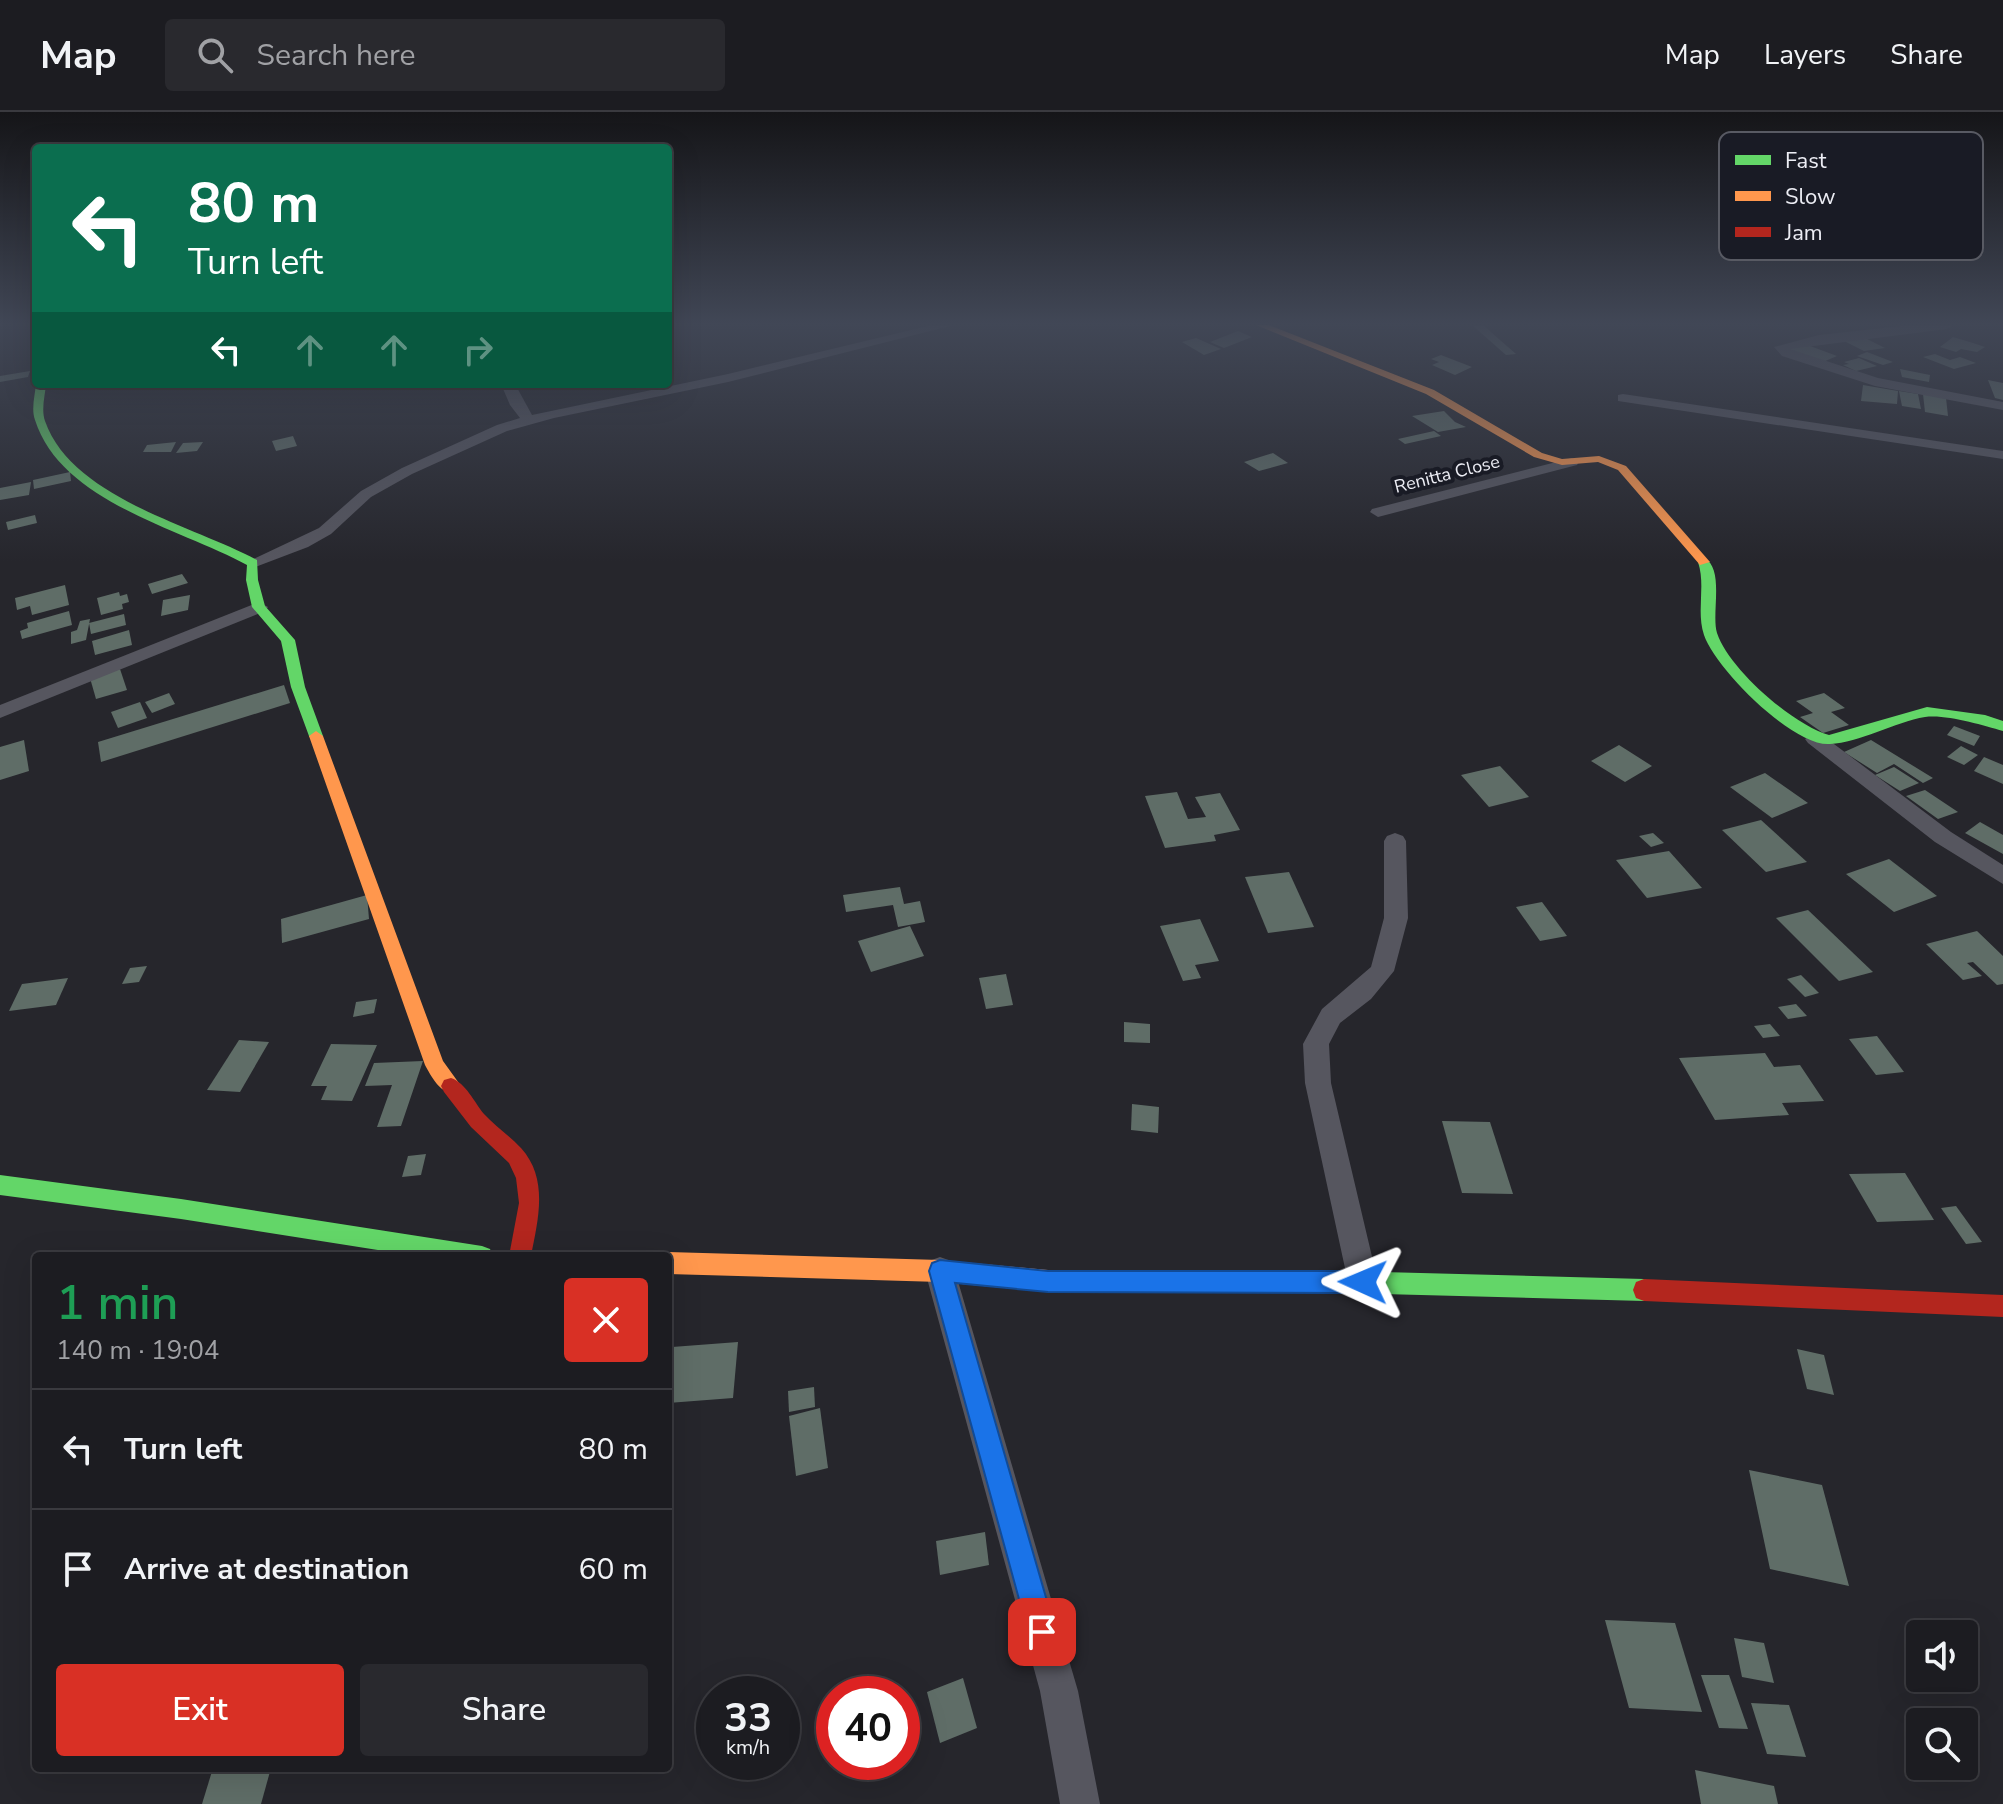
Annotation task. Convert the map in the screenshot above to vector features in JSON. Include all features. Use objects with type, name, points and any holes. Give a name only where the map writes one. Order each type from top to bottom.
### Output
[{"type":"street","points":[[40,404],[39,419],[61,460],[88,483],[181,527],[232,546],[253,563]]},
{"type":"street","points":[[517,404],[529,420]]},
{"type":"street","points":[[253,563],[302,544],[325,531],[366,494],[475,439],[529,420],[605,404]]},
{"type":"street","points":[[1451,404],[1538,455],[1572,462],[1599,459],[1622,468],[1701,555],[1712,581],[1708,620],[1712,638],[1724,660],[1776,710],[1943,837],[2003,876]]},
{"type":"street","points":[[1663,404],[2003,455]]},
{"type":"street","name":"Renitta Close","points":[[1378,512],[1572,462]]},
{"type":"street","points":[[253,563],[252,580],[259,607],[288,640],[298,687],[435,1065],[478,1121],[516,1157],[526,1177],[530,1203],[521,1252]]},
{"type":"street","points":[[0,712],[259,607]]},
{"type":"street","points":[[1815,739],[1829,740],[1927,712],[1985,720],[2003,726]]},
{"type":"street","points":[[1363,1282],[1318,1083],[1316,1044],[1331,1016],[1362,992],[1382,971],[1396,918],[1395,841]]},
{"type":"street","points":[[0,1185],[107,1197],[255,1223],[454,1252]]},
{"type":"street","points":[[672,1263],[940,1271],[1048,1281],[1542,1286],[2003,1306]]},
{"type":"street","points":[[940,1271],[1059,1691],[1080,1804]]},
{"type":"building","points":[[1920,404],[1921,409],[1902,406]]},
{"type":"building","points":[[1924,404],[1947,404],[1948,416],[1925,412]]},
{"type":"building","points":[[1444,411],[1455,422],[1466,427],[1438,432],[1412,416]]},
{"type":"building","points":[[1434,431],[1441,436],[1405,444],[1398,439]]},
{"type":"building","points":[[293,436],[297,446],[276,451],[272,441]]},
{"type":"building","points":[[176,442],[171,452],[143,452],[147,445]]},
{"type":"building","points":[[203,442],[197,451],[176,453],[183,443]]},
{"type":"building","points":[[1273,453],[1288,463],[1259,471],[1244,462]]},
{"type":"building","points":[[70,472],[71,481],[34,489],[33,480]]},
{"type":"building","points":[[31,482],[29,495],[0,500],[0,488]]},
{"type":"building","points":[[35,515],[37,523],[8,530],[6,522]]},
{"type":"building","points":[[182,574],[188,583],[152,594],[148,584]]},
{"type":"building","points":[[65,585],[69,605],[32,615],[30,606],[17,610],[15,598]]},
{"type":"building","points":[[119,592],[120,596],[127,594],[129,602],[122,604],[123,609],[101,615],[97,598]]},
{"type":"building","points":[[190,595],[188,610],[161,616],[163,600]]},
{"type":"building","points":[[69,611],[72,625],[22,639],[20,631],[28,628],[27,623]]},
{"type":"building","points":[[124,614],[126,625],[91,634],[89,623]]},
{"type":"building","points":[[90,619],[86,640],[71,644],[71,632],[77,630],[80,621]]},
{"type":"building","points":[[129,630],[132,645],[95,655],[92,641]]},
{"type":"building","points":[[120,669],[127,690],[96,699],[90,678]]},
{"type":"building","points":[[284,685],[290,703],[101,762],[98,742]]},
{"type":"building","points":[[169,693],[175,704],[152,713],[145,702]]},
{"type":"building","points":[[1824,693],[1845,708],[1831,712],[1849,725],[1823,733],[1800,717],[1813,713],[1796,701]]},
{"type":"building","points":[[140,702],[147,718],[118,728],[111,712]]},
{"type":"building","points":[[1954,726],[1980,736],[1974,746],[1947,735]]},
{"type":"building","points":[[24,740],[29,771],[0,780],[0,747]]},
{"type":"building","points":[[1871,740],[1933,778],[1923,783],[1894,764],[1877,773],[1844,752]]},
{"type":"building","points":[[1619,745],[1652,766],[1625,782],[1591,761]]},
{"type":"building","points":[[1961,746],[1978,755],[1964,765],[1947,757]]},
{"type":"building","points":[[1984,757],[2003,765],[2003,784],[1974,771]]},
{"type":"building","points":[[1500,766],[1529,797],[1489,807],[1461,775]]},
{"type":"building","points":[[1894,767],[1919,783],[1900,791],[1875,775]]},
{"type":"building","points":[[1765,773],[1808,803],[1772,818],[1730,787]]},
{"type":"building","points":[[1925,790],[1958,812],[1938,819],[1906,796]]},
{"type":"building","points":[[1177,792],[1188,819],[1206,817],[1195,797],[1220,793],[1240,830],[1214,835],[1216,841],[1165,848],[1145,796]]},
{"type":"building","points":[[1761,820],[1807,862],[1766,872],[1722,830]]},
{"type":"building","points":[[1980,822],[2003,835],[2003,854],[1965,833]]},
{"type":"building","points":[[1653,833],[1664,843],[1651,847],[1639,836]]},
{"type":"building","points":[[1669,851],[1702,888],[1647,898],[1616,860]]},
{"type":"building","points":[[1889,859],[1937,896],[1894,912],[1846,874]]},
{"type":"building","points":[[1289,872],[1314,927],[1268,933],[1245,877]]},
{"type":"building","points":[[900,887],[904,904],[920,901],[925,922],[898,927],[893,905],[846,912],[843,895]]},
{"type":"building","points":[[367,895],[369,919],[282,943],[281,919]]},
{"type":"building","points":[[1542,902],[1567,936],[1540,941],[1516,907]]},
{"type":"building","points":[[1808,910],[1873,972],[1839,981],[1776,918]]},
{"type":"building","points":[[1200,919],[1219,961],[1195,965],[1201,978],[1183,981],[1160,926]]},
{"type":"building","points":[[910,926],[924,956],[871,972],[858,941]]},
{"type":"building","points":[[1977,931],[2003,956],[2003,984],[1997,985],[1973,962],[1967,963],[1982,976],[1963,980],[1926,944]]},
{"type":"building","points":[[147,966],[139,982],[122,984],[130,968]]},
{"type":"building","points":[[1006,974],[1013,1005],[986,1009],[979,978]]},
{"type":"building","points":[[1801,975],[1819,993],[1805,997],[1787,979]]},
{"type":"building","points":[[68,978],[56,1005],[9,1011],[22,984]]},
{"type":"building","points":[[377,999],[374,1013],[353,1017],[356,1002]]},
{"type":"building","points":[[1796,1004],[1807,1016],[1788,1019],[1778,1007]]},
{"type":"building","points":[[1124,1022],[1150,1024],[1150,1043],[1124,1042]]},
{"type":"building","points":[[1770,1024],[1780,1036],[1763,1038],[1754,1026]]},
{"type":"building","points":[[1877,1036],[1904,1072],[1876,1075],[1849,1039]]},
{"type":"building","points":[[239,1040],[269,1042],[240,1092],[207,1090]]},
{"type":"building","points":[[331,1044],[377,1045],[352,1101],[321,1100],[327,1086],[311,1086]]},
{"type":"building","points":[[1765,1053],[1774,1067],[1800,1065],[1824,1101],[1782,1103],[1789,1115],[1715,1120],[1679,1058]]},
{"type":"building","points":[[423,1061],[401,1126],[377,1127],[392,1085],[365,1086],[374,1063]]},
{"type":"building","points":[[1132,1104],[1159,1107],[1158,1133],[1131,1130]]},
{"type":"building","points":[[1442,1121],[1490,1122],[1513,1194],[1462,1193]]},
{"type":"building","points":[[426,1154],[421,1175],[402,1177],[408,1156]]},
{"type":"building","points":[[1905,1173],[1934,1220],[1877,1222],[1849,1174]]},
{"type":"building","points":[[1956,1206],[1982,1242],[1966,1244],[1941,1208]]},
{"type":"building","points":[[738,1342],[733,1398],[672,1403],[672,1347]]},
{"type":"building","points":[[1797,1349],[1824,1355],[1834,1395],[1807,1389]]},
{"type":"building","points":[[814,1387],[815,1407],[789,1412],[788,1391]]},
{"type":"building","points":[[820,1408],[828,1468],[796,1476],[789,1416]]},
{"type":"building","points":[[1749,1470],[1822,1485],[1849,1586],[1770,1569]]},
{"type":"building","points":[[985,1532],[989,1565],[940,1575],[936,1541]]},
{"type":"building","points":[[1605,1620],[1675,1623],[1702,1712],[1629,1708]]},
{"type":"building","points":[[1734,1638],[1764,1643],[1774,1683],[1742,1677]]},
{"type":"building","points":[[1701,1675],[1729,1675],[1748,1729],[1719,1728]]},
{"type":"building","points":[[963,1678],[977,1728],[940,1743],[927,1692]]},
{"type":"building","points":[[1751,1703],[1789,1705],[1806,1757],[1767,1754]]},
{"type":"building","points":[[1695,1770],[1774,1786],[1778,1804],[1701,1804]]},
{"type":"building","points":[[212,1772],[270,1772],[261,1804],[202,1804]]},
{"type":"traffic: fast","points":[[38,404],[40,421],[53,448],[74,471],[131,507],[253,563],[252,580],[259,607],[288,640],[298,687],[316,736]]},
{"type":"traffic: fast","points":[[1704,562],[1710,591],[1709,625],[1717,648],[1762,698],[1780,714],[1815,736],[1829,740],[1927,712],[1985,720],[2003,726]]},
{"type":"traffic: fast","points":[[0,1185],[181,1209],[456,1252]]},
{"type":"traffic: fast","points":[[1306,1281],[1644,1290]]},
{"type":"traffic: slow","points":[[1451,404],[1538,455],[1562,462],[1599,459],[1622,468],[1704,562]]},
{"type":"traffic: slow","points":[[316,736],[435,1065],[451,1086]]},
{"type":"traffic: slow","points":[[672,1263],[940,1271],[1048,1281],[1306,1281]]},
{"type":"traffic: jam","points":[[451,1086],[478,1121],[516,1157],[526,1177],[530,1203],[521,1252]]},
{"type":"traffic: jam","points":[[1644,1290],[2003,1306]]},
{"type":"route","points":[[1042,1632],[940,1271],[1048,1281],[1363,1282]]}]
